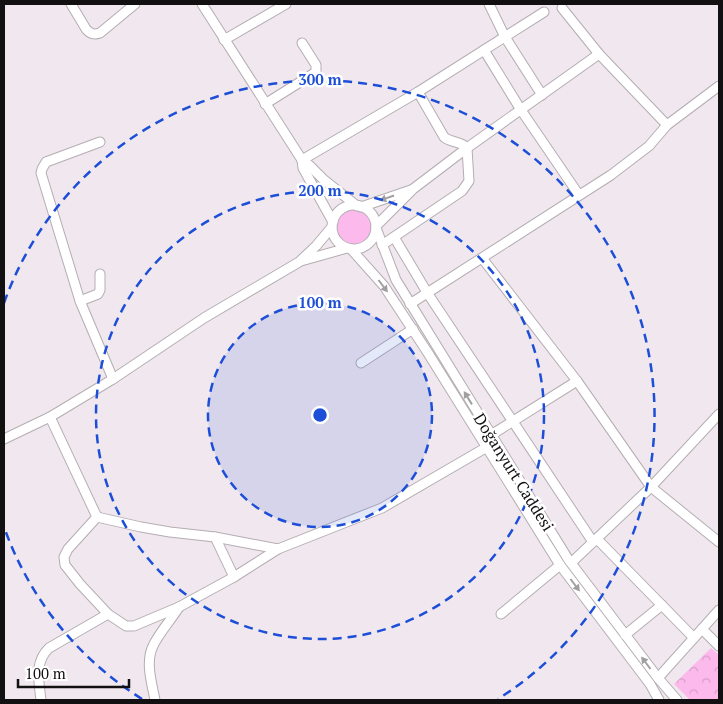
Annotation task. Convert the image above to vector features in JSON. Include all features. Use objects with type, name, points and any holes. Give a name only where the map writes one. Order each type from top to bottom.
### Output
[{"type":"street","points":[[71,4],[88,32],[96,34],[100,33],[135,4]]},
{"type":"street","points":[[202,4],[302,160],[304,168],[332,225],[336,240],[349,249]]},
{"type":"street","points":[[224,40],[286,4]]},
{"type":"street","points":[[489,4],[505,36],[542,94]]},
{"type":"street","points":[[562,8],[599,54],[667,125]]},
{"type":"street","points":[[302,160],[418,92],[544,12]]},
{"type":"street","points":[[265,104],[316,72],[316,65],[302,43]]},
{"type":"street","points":[[484,50],[521,110],[579,196]]},
{"type":"street","points":[[376,227],[413,189],[599,54]]},
{"type":"street","points":[[410,304],[611,175],[649,146],[667,125],[719,86]]},
{"type":"street","points":[[382,245],[462,191],[469,181],[467,148],[463,144],[450,141],[444,137],[418,92]]},
{"type":"street","points":[[100,142],[46,162],[42,169],[42,177],[80,301],[113,379]]},
{"type":"street","points":[[299,262],[349,249],[360,249],[369,244],[374,237],[376,227],[372,215],[323,179],[302,160]]},
{"type":"street","points":[[4,438],[50,417],[113,379],[204,318],[299,262],[316,246],[340,211],[348,206],[359,206],[413,189]]},
{"type":"street","name":"Doğanyurt Caddesi","points":[[376,227],[396,280],[571,563],[658,678],[677,700]]},
{"type":"street","points":[[394,237],[428,294],[595,540],[694,638]]},
{"type":"street","name":"Doğanyurt Caddesi","points":[[349,249],[384,286],[413,329],[560,564],[650,684],[658,700]]},
{"type":"street","points":[[482,258],[577,381],[651,487],[719,542]]},
{"type":"street","points":[[80,301],[98,294],[100,290],[100,274]]},
{"type":"street","points":[[361,363],[413,329]]},
{"type":"street","points":[[491,435],[577,381]]},
{"type":"street","points":[[571,563],[651,487],[719,414]]},
{"type":"street","points":[[50,417],[97,516]]},
{"type":"street","points":[[97,516],[68,550],[64,561],[65,565],[108,614],[126,626],[134,626],[179,607],[278,550],[382,508],[487,447]]},
{"type":"street","points":[[97,516],[170,532],[215,537],[278,550]]},
{"type":"street","points":[[215,537],[234,577]]},
{"type":"street","points":[[501,614],[560,564]]},
{"type":"street","points":[[625,635],[662,605]]},
{"type":"street","points":[[155,700],[150,671],[152,647],[179,607]]},
{"type":"street","points":[[658,678],[719,608]]},
{"type":"street","points":[[40,700],[38,670],[44,653],[49,648],[108,614]]},
{"type":"street","points":[[702,629],[719,646]]},
{"type":"green space","points":[[354,209],[361,210],[367,214],[371,220],[371,234],[367,240],[361,244],[354,245],[347,244],[341,240],[337,234],[336,227],[337,220],[341,214],[347,210]]},
{"type":"green space","points":[[711,648],[719,655],[719,700],[690,700],[674,684]]}]
